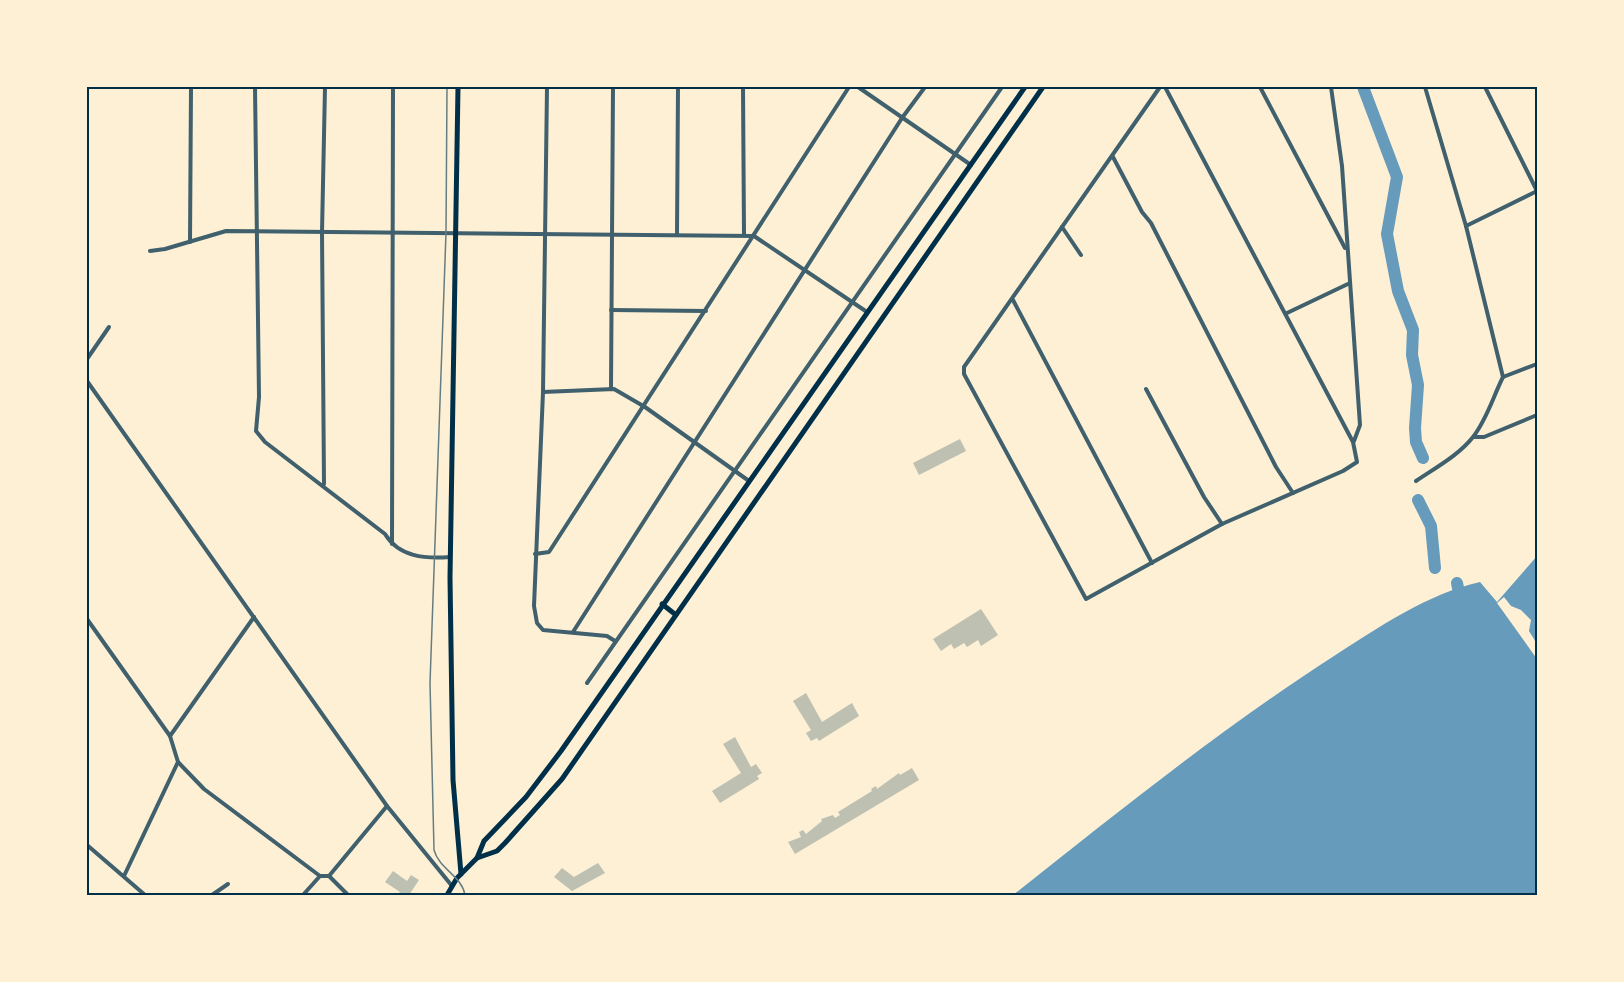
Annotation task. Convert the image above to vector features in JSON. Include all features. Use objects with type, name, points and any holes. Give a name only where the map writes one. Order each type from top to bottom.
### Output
[{"type":"main road","points":[[458,87],[451,557],[453,780],[461,874]]},
{"type":"main road","points":[[447,895],[461,874],[477,858],[484,841],[526,797],[561,751],[1025,87]]},
{"type":"main road","points":[[477,858],[497,851],[562,779],[1042,87]]},
{"type":"main road","points":[[662,604],[676,615]]},
{"type":"street","points":[[190,242],[191,87]]},
{"type":"street","points":[[255,87],[259,397],[256,431],[265,442],[385,534],[392,545],[416,556],[451,557]]},
{"type":"street","points":[[324,485],[322,232],[325,87]]},
{"type":"street","points":[[392,545],[393,87]]},
{"type":"street","points":[[547,87],[543,392],[534,606],[538,626],[546,631],[607,636],[615,641]]},
{"type":"street","points":[[610,389],[613,87]]},
{"type":"street","points":[[677,234],[678,87]]},
{"type":"street","points":[[743,87],[744,235]]},
{"type":"street","points":[[535,554],[549,552],[645,407],[849,87]]},
{"type":"street","points":[[858,87],[972,165]]},
{"type":"street","points":[[573,632],[902,118],[925,87]]},
{"type":"street","points":[[587,683],[733,470],[1002,87]]},
{"type":"street","points":[[1160,87],[963,370],[1048,533],[1086,599],[1222,524],[1357,462],[1353,442],[1287,313],[1165,87]]},
{"type":"street","points":[[1260,87],[1346,250]]},
{"type":"street","points":[[1331,87],[1342,166],[1346,250],[1360,425],[1353,442]]},
{"type":"street","points":[[1416,481],[1473,437],[1488,412],[1503,377],[1466,226],[1425,87]]},
{"type":"street","points":[[1466,226],[1537,191],[1485,87]]},
{"type":"street","points":[[1113,157],[1142,212],[1151,223],[1276,467],[1293,493]]},
{"type":"street","points":[[1062,227],[1081,255]]},
{"type":"street","points":[[150,250],[165,249],[226,231],[744,235],[754,236],[867,312]]},
{"type":"street","points":[[1287,313],[1350,283]]},
{"type":"street","points":[[1012,300],[1152,562]]},
{"type":"street","points":[[611,310],[706,311]]},
{"type":"street","points":[[87,359],[109,327]]},
{"type":"street","points":[[1503,377],[1537,363]]},
{"type":"street","points":[[87,381],[387,806],[452,886]]},
{"type":"street","points":[[543,392],[610,389],[645,407],[749,481]]},
{"type":"street","points":[[1146,389],[1204,497],[1222,524]]},
{"type":"street","points":[[1473,437],[1484,437],[1537,415]]},
{"type":"street","points":[[170,736],[254,617]]},
{"type":"street","points":[[87,619],[170,736],[178,762],[204,789],[320,876],[328,876],[347,895]]},
{"type":"street","points":[[124,876],[178,762]]},
{"type":"street","points":[[328,876],[387,806]]},
{"type":"street","points":[[87,844],[145,895]]},
{"type":"street","points":[[303,895],[320,876]]},
{"type":"street","points":[[212,895],[228,884]]},
{"type":"water","points":[[1537,556],[1537,895],[1013,895],[1211,741],[1351,645],[1422,603],[1460,587],[1480,582],[1497,602]]},
{"type":"pier","points":[[1504,597],[1511,606],[1521,610],[1531,620],[1529,631],[1537,644],[1537,659],[1497,603]]},
{"type":"building","points":[[960,439],[966,451],[919,475],[913,463]]},
{"type":"building","points":[[981,609],[998,635],[981,646],[978,640],[967,647],[964,643],[954,649],[951,644],[941,651],[933,639]]},
{"type":"building","points":[[806,693],[822,722],[852,703],[859,716],[819,741],[817,738],[811,741],[806,733],[811,730],[793,701]]},
{"type":"building","points":[[735,737],[751,767],[756,764],[762,773],[757,776],[759,779],[720,803],[712,791],[741,773],[723,744]]},
{"type":"building","points":[[912,768],[919,780],[795,854],[788,842],[801,837],[799,832],[803,830],[806,834],[822,821],[821,819],[833,815],[835,818],[840,815],[838,812],[872,791],[871,789],[876,786],[877,789],[899,773],[900,775]]},
{"type":"building","points":[[598,863],[605,873],[572,891],[554,877],[562,868],[574,877]]},
{"type":"building","points":[[393,871],[407,881],[411,875],[419,880],[409,895],[397,895],[400,892],[385,882]]},
{"type":"waterway","points":[[1363,87],[1397,177],[1387,234],[1398,291],[1413,330],[1412,355],[1418,385],[1416,442],[1423,458]]},
{"type":"waterway","points":[[1418,500],[1431,526],[1435,568]]},
{"type":"waterway","points":[[1457,583],[1458,588]]},
{"type":"tram line","points":[[447,87],[446,233],[430,683],[434,850],[437,857],[460,883],[465,895]]}]
